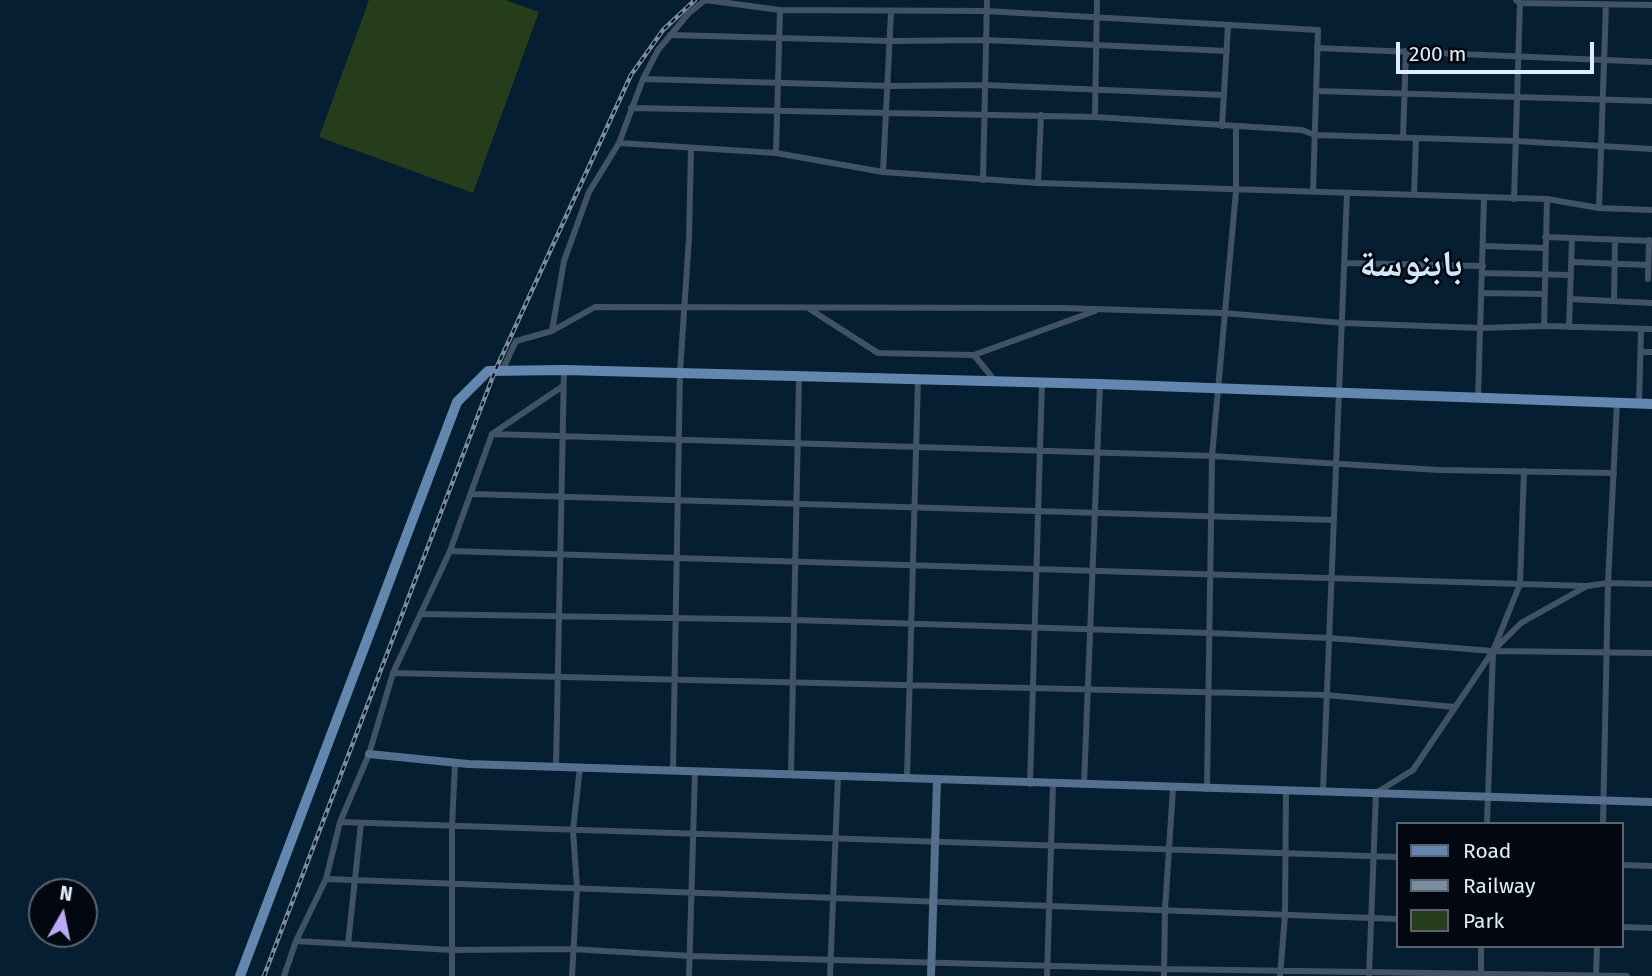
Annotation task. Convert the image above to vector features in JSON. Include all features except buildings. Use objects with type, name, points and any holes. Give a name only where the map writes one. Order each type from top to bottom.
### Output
[{"type":"main road","points":[[240,976],[457,402],[488,371],[680,372],[1652,404]]},
{"type":"street","points":[[552,331],[564,261],[589,192],[619,143],[643,79],[658,50],[688,14],[705,0],[780,10],[986,11],[1097,15],[1228,26],[1318,30],[1312,192]]},
{"type":"street","points":[[983,180],[986,0]]},
{"type":"street","points":[[1095,117],[1097,0]]},
{"type":"street","points":[[1514,199],[1519,56],[1518,1],[1652,5]]},
{"type":"street","points":[[1599,208],[1606,4]]},
{"type":"street","points":[[776,153],[780,10]]},
{"type":"street","points":[[883,172],[888,115],[891,12]]},
{"type":"street","points":[[1222,126],[1228,26]]},
{"type":"street","points":[[670,35],[1097,43],[1227,51]]},
{"type":"street","points":[[1317,48],[1652,62]]},
{"type":"street","points":[[1403,138],[1406,51]]},
{"type":"street","points":[[643,79],[889,86],[985,85],[1224,94]]},
{"type":"street","points":[[1316,91],[1652,101]]},
{"type":"street","points":[[631,108],[1095,117],[1302,130],[1315,135],[1516,141],[1652,149]]},
{"type":"street","points":[[1038,183],[1041,115]]},
{"type":"street","points":[[1207,789],[1212,456],[1236,191],[1236,127]]},
{"type":"street","points":[[1414,195],[1416,138]]},
{"type":"street","points":[[619,143],[776,153],[883,172],[983,180],[1236,191],[1547,199],[1599,208],[1652,210]]},
{"type":"street","points":[[673,771],[680,372],[691,149]]},
{"type":"street","points":[[1323,791],[1341,395],[1347,192]]},
{"type":"street","points":[[1478,399],[1485,198]]},
{"type":"street","points":[[1544,326],[1547,199]]},
{"type":"street","points":[[1545,237],[1651,240],[1648,279]]},
{"type":"street","points":[[1569,327],[1572,239]]},
{"type":"street","points":[[1615,240],[1615,300]]},
{"type":"street","points":[[1483,246],[1545,248]]},
{"type":"street","points":[[1572,262],[1648,265]]},
{"type":"street","points":[[1345,263],[1571,275]]},
{"type":"street","points":[[1482,293],[1544,294]]},
{"type":"street","points":[[1570,299],[1652,303]]},
{"type":"street","points":[[502,371],[516,341],[552,331],[595,307],[1100,310],[1223,313],[1343,323],[1481,328],[1544,326],[1652,329]]},
{"type":"street","points":[[807,307],[878,353],[974,355],[1100,310]]},
{"type":"street","points":[[1639,404],[1641,329]]},
{"type":"street","points":[[1641,352],[1652,352]]},
{"type":"street","points":[[974,355],[995,381]]},
{"type":"street","points":[[556,766],[564,370]]},
{"type":"street","points":[[791,774],[799,376]]},
{"type":"street","points":[[907,778],[918,379]]},
{"type":"street","points":[[1030,784],[1042,383]]},
{"type":"street","points":[[1084,784],[1100,384]]},
{"type":"street","points":[[284,976],[296,941],[326,879],[340,822],[369,754],[393,673],[450,551],[492,434],[564,386]]},
{"type":"street","points":[[1602,822],[1608,583],[1617,403]]},
{"type":"street","points":[[492,434],[1212,456],[1439,470],[1614,473]]},
{"type":"street","points":[[1487,822],[1493,651],[1520,584],[1524,471]]},
{"type":"street","points":[[472,494],[796,501],[1334,520]]},
{"type":"street","points":[[450,551],[1210,573],[1331,579],[1587,586],[1608,583],[1652,584]]},
{"type":"street","points":[[1376,793],[1413,770],[1493,651],[1521,623],[1587,586]]},
{"type":"street","points":[[420,614],[794,620],[1209,633],[1329,638],[1493,651],[1652,653]]},
{"type":"street","points":[[393,673],[556,679],[793,680],[1326,695],[1455,707]]},
{"type":"street","points":[[369,754],[456,762],[673,771],[1652,802]]},
{"type":"street","points":[[452,976],[452,826],[456,762]]},
{"type":"street","points":[[572,976],[577,888],[573,830],[580,767]]},
{"type":"street","points":[[689,976],[695,771]]},
{"type":"street","points":[[830,976],[838,776]]},
{"type":"street","points":[[931,976],[937,780]]},
{"type":"street","points":[[1047,976],[1053,784]]},
{"type":"street","points":[[1164,972],[1173,788]]},
{"type":"street","points":[[1280,973],[1285,915],[1286,790]]},
{"type":"street","points":[[1369,973],[1376,793]]},
{"type":"street","points":[[340,822],[1396,857]]},
{"type":"street","points":[[348,944],[361,823]]},
{"type":"street","points":[[1624,865],[1652,866]]},
{"type":"street","points":[[326,879],[1396,919]]},
{"type":"street","points":[[1624,927],[1652,928]]},
{"type":"street","points":[[296,941],[451,950],[572,949],[690,956],[1047,965],[1164,972],[1627,976]]},
{"type":"street","points":[[1481,948],[1481,974]]},
{"type":"street","points":[[1596,975],[1597,948]]},
{"type":"green space","points":[[369,0],[505,0],[539,12],[473,193],[319,137]]},
{"type":"railway","points":[[264,976],[495,371],[631,75],[663,30],[695,0]]},
{"type":"district","name":"بابنوسة","points":[[1411,266]]}]
